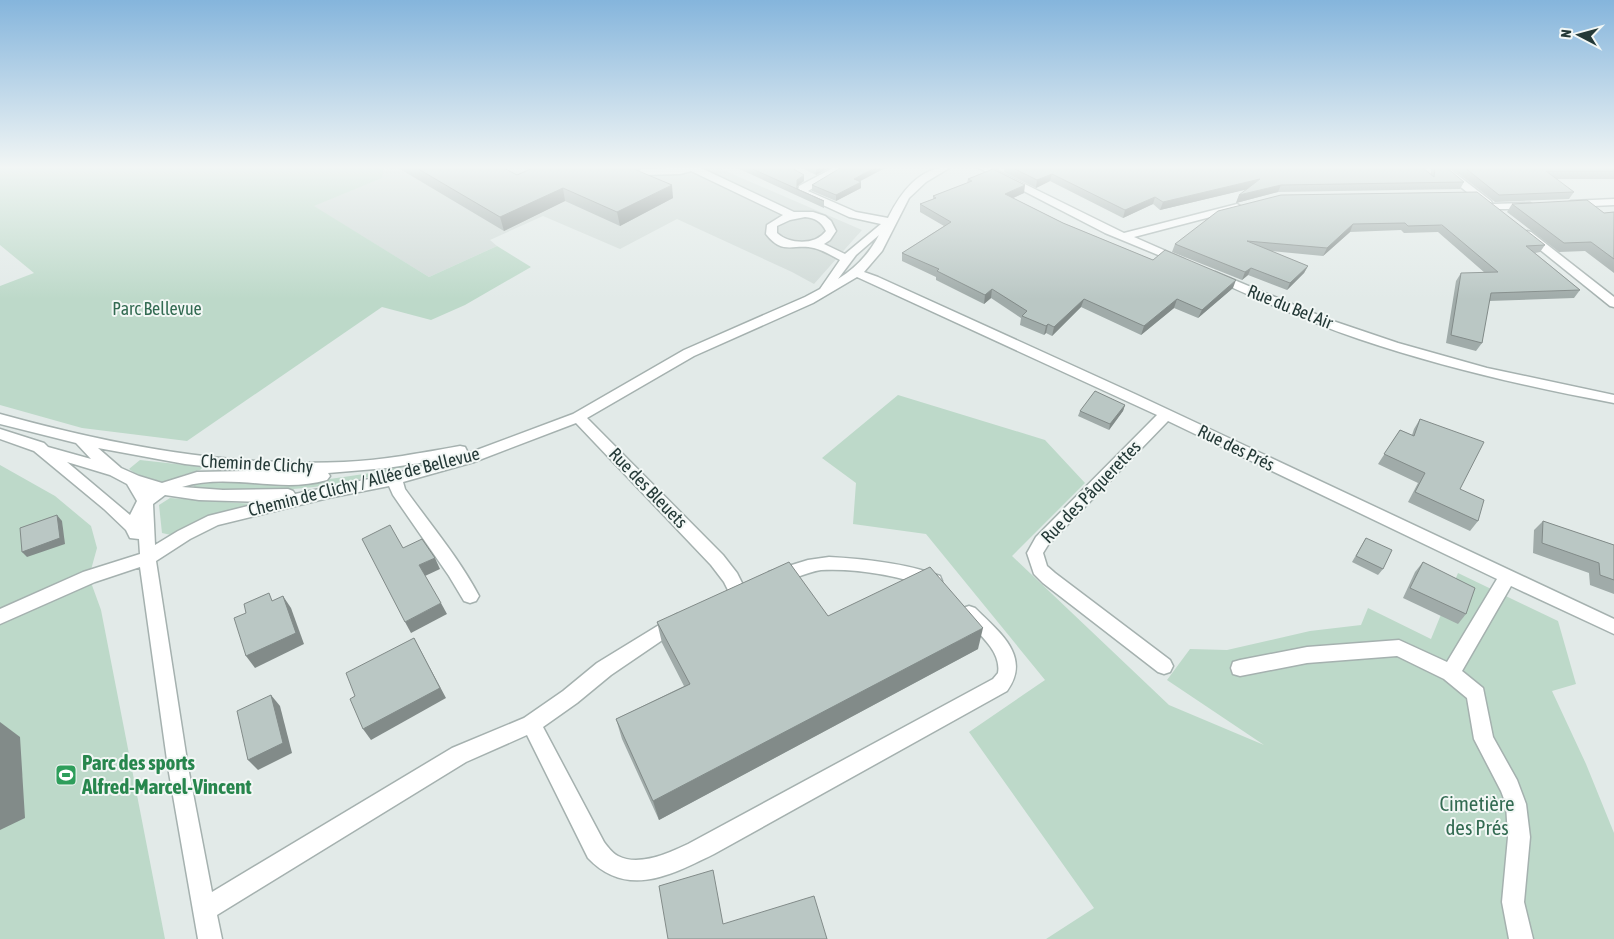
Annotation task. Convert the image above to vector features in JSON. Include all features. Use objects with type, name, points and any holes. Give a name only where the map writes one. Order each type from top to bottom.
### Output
[{"type":"street","points":[[783,211],[792,215]]},
{"type":"street","points":[[844,211],[853,215],[890,222]]},
{"type":"street","name":"Chemin de Clichy / Allée de Bellevue","points":[[0,617],[89,578],[148,558],[184,535],[214,520],[328,492],[394,479],[469,458],[578,418],[689,353],[824,292],[856,274],[876,251],[897,211]]},
{"type":"street","name":"Rue du Bel Air","points":[[1070,211],[1123,237],[1363,336],[1485,372],[1533,384],[1614,399]]},
{"type":"street","points":[[1123,237],[1223,211]]},
{"type":"street","points":[[1497,211],[1504,217]]},
{"type":"street","points":[[792,215],[813,215],[823,219],[830,224],[832,231],[828,237],[814,244],[790,245],[778,241],[772,234],[772,225],[780,218],[792,215]]},
{"type":"street","points":[[824,292],[834,272],[846,258],[866,238],[890,222]]},
{"type":"street","points":[[1519,228],[1614,303]]},
{"type":"street","points":[[814,244],[846,258]]},
{"type":"street","name":"Rue des Prés","points":[[856,274],[874,279],[1166,414],[1614,626]]},
{"type":"street","name":"Rue des Pâquerettes","points":[[1164,666],[1049,578],[1040,568],[1035,553],[1042,541],[1166,414]]},
{"type":"street","name":"Chemin de Clichy","points":[[0,418],[23,427],[151,455],[198,462],[259,466],[344,467],[406,460],[522,439]]},
{"type":"street","name":"Rue des Bleuets","points":[[531,724],[596,850],[608,863],[622,868],[641,870],[660,867],[706,846],[1000,685],[1008,674],[1009,664],[1005,654],[951,594],[930,578],[837,564],[804,567],[729,592],[731,578],[717,560],[578,418]]},
{"type":"street","points":[[0,434],[114,471]]},
{"type":"street","points":[[81,440],[114,471]]},
{"type":"street","points":[[39,448],[66,468],[79,482],[104,499],[133,527],[148,558]]},
{"type":"street","points":[[133,527],[145,501],[160,490],[185,480],[218,474],[293,479],[335,475],[406,460]]},
{"type":"street","name":"Chemin de Clichy","points":[[114,471],[134,482],[160,490],[265,496],[328,492]]},
{"type":"street","points":[[394,479],[398,491],[455,571],[470,596]]},
{"type":"street","points":[[134,482],[145,501],[149,576],[178,767],[210,939]]},
{"type":"street","points":[[1451,674],[1507,577]]},
{"type":"street","points":[[204,910],[459,755],[531,724],[570,697],[604,669],[694,612]]},
{"type":"street","points":[[1240,668],[1307,655],[1399,648],[1451,674],[1476,694],[1484,739],[1510,788],[1516,804],[1519,837],[1513,902],[1521,939]]},
{"type":"shaded area","points":[[321,211],[818,211],[862,230],[814,284],[677,219],[620,249],[543,216],[490,240],[497,246],[429,277]]},
{"type":"green space","name":"Parc Bellevue","points":[[0,211],[322,211],[429,277],[497,246],[531,267],[465,305],[431,320],[382,307],[187,441],[82,428],[0,405],[0,286],[34,273],[0,245]]},
{"type":"green space","name":"Cimetière des Prés","points":[[898,395],[1045,440],[1085,483],[1012,556],[1169,705],[1264,745],[1167,680],[1190,649],[1227,650],[1310,631],[1361,625],[1368,608],[1431,639],[1458,573],[1558,621],[1576,684],[1552,691],[1586,764],[1614,833],[1614,939],[1046,939],[1094,908],[969,732],[1045,680],[926,534],[853,524],[856,483],[822,458]]},
{"type":"green space","points":[[140,460],[203,467],[200,470],[166,483],[136,474],[129,469]]},
{"type":"green space","points":[[421,462],[331,485],[254,490],[196,488],[193,486],[197,482],[211,481],[309,482],[371,473]]},
{"type":"green space","name":"Parc des sports Alfred-Marcel-Vincent","points":[[0,465],[55,496],[91,526],[97,548],[89,577],[101,610],[165,939],[0,939]]},
{"type":"green space","points":[[170,498],[253,504],[210,515],[171,535],[162,533],[159,505]]},
{"type":"building","points":[[489,211],[513,211],[500,217]]},
{"type":"building","points":[[932,211],[1039,211],[1063,223],[1153,260],[1165,250],[1236,280],[1202,310],[1177,299],[1144,326],[1084,299],[1054,327],[1048,324],[1046,326],[1022,316],[1027,311],[992,289],[985,295],[937,271],[939,269],[902,253],[951,222]]},
{"type":"building","points":[[1218,211],[1501,211],[1545,245],[1526,246],[1580,290],[1491,293],[1482,343],[1451,335],[1461,273],[1498,272],[1442,225],[1408,226],[1405,223],[1353,224],[1327,248],[1247,241],[1308,266],[1290,283],[1251,268],[1245,272],[1175,244]]},
{"type":"building","points":[[1521,211],[1614,212],[1614,259],[1591,242],[1564,243]]},
{"type":"building","points":[[1095,391],[1125,405],[1110,424],[1080,411]]},
{"type":"building","points":[[1420,419],[1484,442],[1460,489],[1484,500],[1478,521],[1415,492],[1425,473],[1384,454],[1400,430],[1414,436]]},
{"type":"building","points":[[57,515],[60,538],[22,552],[20,528]]},
{"type":"building","points":[[1543,521],[1614,545],[1614,580],[1600,575],[1599,563],[1542,543]]},
{"type":"building","points":[[390,525],[403,548],[422,539],[435,558],[419,565],[441,603],[405,622],[362,539]]},
{"type":"building","points":[[1366,538],[1392,550],[1383,569],[1356,556]]},
{"type":"building","points":[[789,562],[828,616],[930,567],[983,628],[653,801],[616,719],[690,684],[657,622]]},
{"type":"building","points":[[1423,562],[1475,588],[1466,614],[1410,588]]},
{"type":"building","points":[[269,593],[272,601],[283,596],[296,633],[246,656],[234,618],[246,613],[244,604]]},
{"type":"building","points":[[414,638],[440,688],[363,729],[350,699],[355,696],[346,673]]},
{"type":"building","points":[[271,695],[283,743],[248,760],[237,711]]},
{"type":"building","points":[[713,870],[723,924],[814,896],[827,939],[668,939],[659,886]]},
{"type":"place","name":"Parc des sports Alfred-Marcel-Vincent","points":[[66,775]]}]
